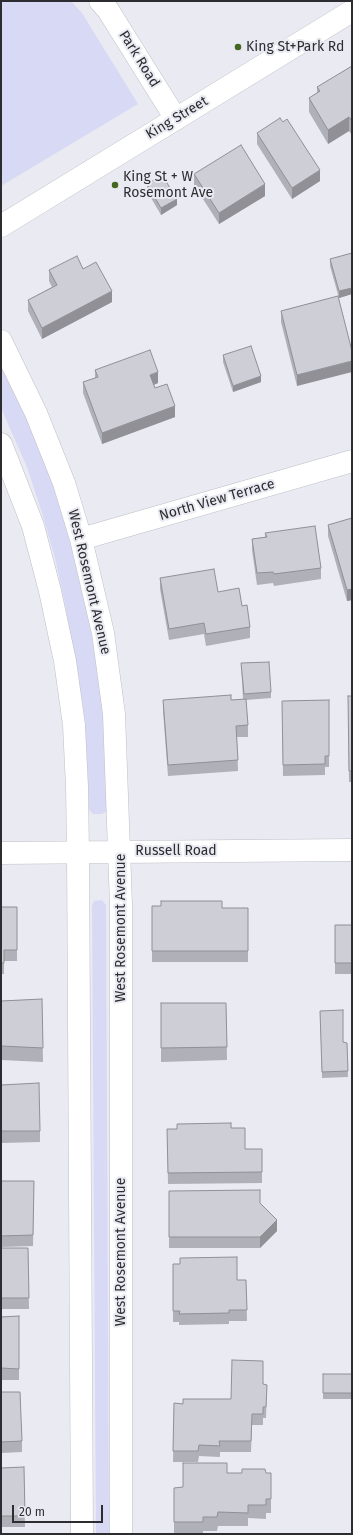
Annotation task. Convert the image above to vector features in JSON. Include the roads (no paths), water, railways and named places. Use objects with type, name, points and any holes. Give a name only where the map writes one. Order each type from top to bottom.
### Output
[{"type":"street","name":"Park Road","points":[[100,1],[108,10],[176,119]]},
{"type":"street","name":"King Street","points":[[1,226],[352,11]]},
{"type":"street","name":"West Rosemont Avenue","points":[[1,341],[36,413],[64,483],[81,539],[103,633],[114,714],[121,905],[121,1534]]},
{"type":"street","points":[[1,444],[33,526],[50,591],[65,661],[74,725],[78,852],[82,1534]]},
{"type":"street","name":"North View Terrace","points":[[81,539],[352,461]]},
{"type":"street","name":"Russell Road","points":[[1,853],[352,850]]},
{"type":"place","name":"King St+Park Rd","points":[[238,47]]},
{"type":"place","name":"King St + W Rosemont Ave","points":[[115,185]]}]
